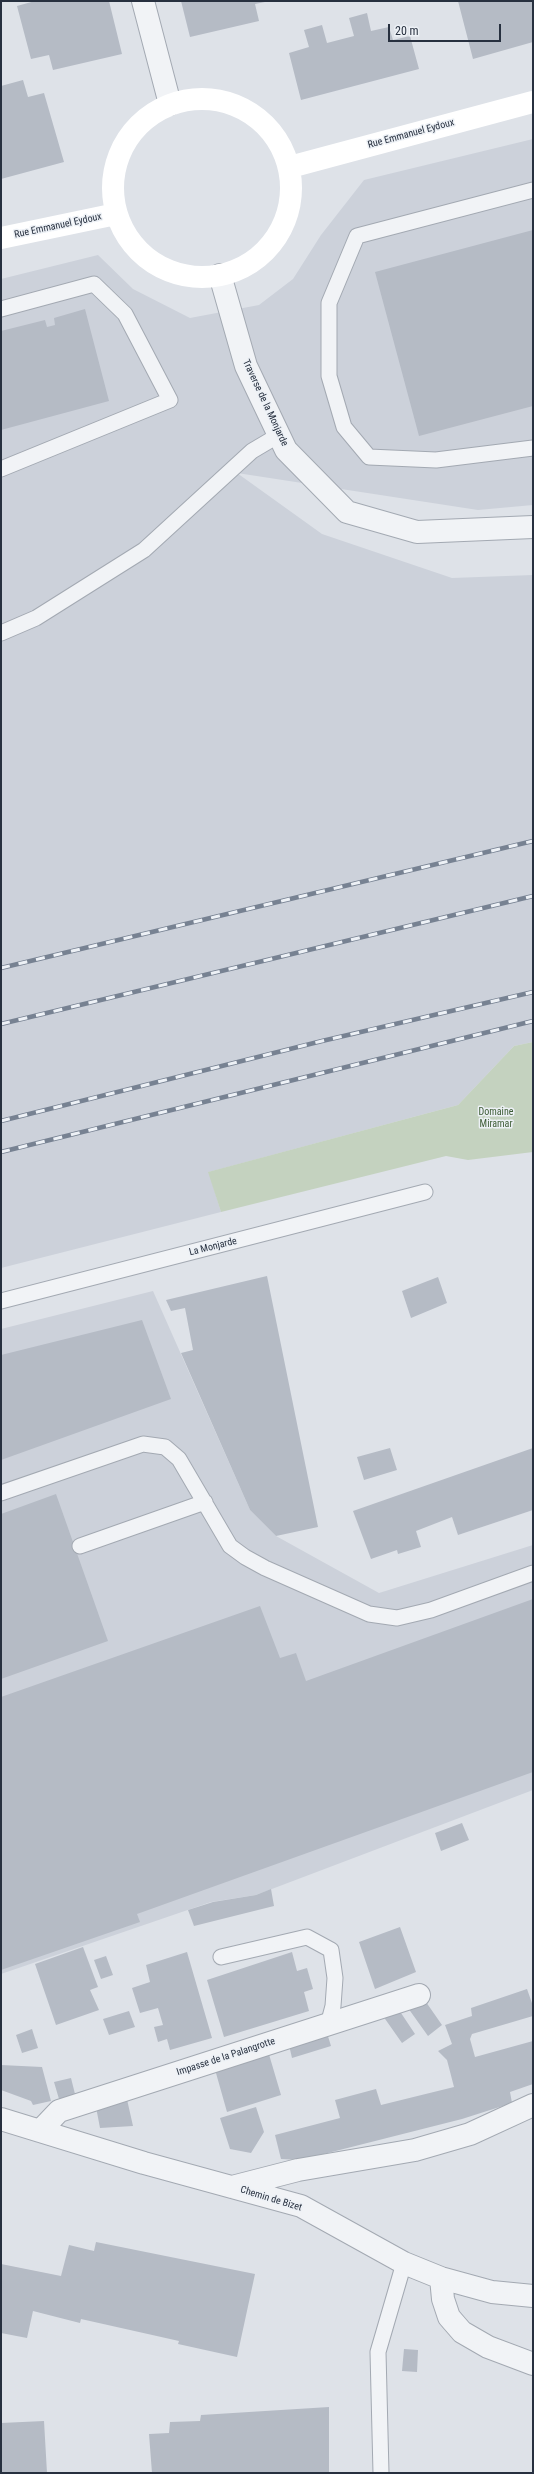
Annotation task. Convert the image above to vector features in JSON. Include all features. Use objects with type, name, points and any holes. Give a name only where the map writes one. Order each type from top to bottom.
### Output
[{"type":"street","points":[[143,1],[170,104]]},
{"type":"street","points":[[200,98],[230,102],[257,116],[278,139],[290,167],[292,195],[285,223],[270,247],[247,265],[220,275],[194,277],[168,271],[145,257],[127,238],[116,214],[112,188],[116,161],[128,137],[147,117],[170,104],[200,98]]},
{"type":"street","name":"Rue Emmanuel Eydoux","points":[[290,167],[533,102]]},
{"type":"street","name":"Rue Emmanuel Eydoux","points":[[1,238],[116,214]]},
{"type":"street","name":"Traverse de la Monjarde","points":[[220,275],[246,366],[286,450],[347,512],[417,532],[533,527]]},
{"type":"street","name":"Impasse de la Palangrotte","points":[[40,2131],[59,2111],[419,1995]]},
{"type":"street","points":[[231,2187],[298,2170],[415,2150],[470,2134],[533,2104]]},
{"type":"street","name":"Chemin de Bizet","points":[[1,2119],[231,2187],[301,2206],[404,2263],[442,2278],[492,2292],[533,2296]]},
{"type":"street","points":[[442,2278],[443,2299],[449,2317],[462,2332],[488,2346],[533,2364]]},
{"type":"lane","points":[[533,190],[357,236],[329,303],[329,376],[344,427],[369,457],[436,460],[533,448]]},
{"type":"lane","points":[[1,309],[94,284],[125,314],[170,400],[1,469]]},
{"type":"lane","points":[[1,633],[36,618],[144,550],[252,451],[279,435]]},
{"type":"lane","name":"La Monjarde","points":[[1,1301],[425,1192]]},
{"type":"lane","points":[[1,1493],[143,1444],[164,1447],[179,1459],[230,1546],[245,1558],[369,1614],[397,1618],[432,1610],[533,1573]]},
{"type":"lane","points":[[80,1546],[205,1502]]},
{"type":"lane","points":[[221,1957],[307,1937],[331,1950],[336,1978],[333,2006],[328,2024]]},
{"type":"lane","points":[[381,2473],[378,2352],[404,2263]]},
{"type":"shaded area","points":[[533,139],[533,505],[478,510],[237,473],[322,534],[452,578],[533,575],[533,1042],[514,1046],[458,1105],[209,1172],[221,1212],[1,1268],[1,279],[98,255],[133,289],[190,318],[259,305],[293,279],[321,235],[364,180]]},
{"type":"shaded area","points":[[153,1291],[250,1510],[276,1536],[379,1593],[533,1545],[533,1790],[256,1895],[211,1902],[1,1974],[1,1329]]},
{"type":"green space","name":"Domaine Miramar","points":[[533,1042],[533,1152],[468,1160],[446,1156],[221,1212],[208,1172],[458,1105],[514,1046]]},
{"type":"building","points":[[35,1],[109,1],[122,54],[53,70],[49,55],[31,59],[17,6]]},
{"type":"building","points":[[181,1],[265,2],[255,4],[259,21],[190,37]]},
{"type":"building","points":[[458,1],[533,1],[533,42],[473,59]]},
{"type":"building","points":[[367,13],[371,31],[389,27],[393,40],[410,36],[419,69],[301,100],[289,53],[309,47],[304,30],[322,25],[327,43],[354,36],[349,18]]},
{"type":"building","points":[[23,80],[28,97],[44,93],[64,162],[1,179],[1,86]]},
{"type":"building","points":[[533,230],[533,406],[419,436],[375,272]]},
{"type":"building","points":[[85,309],[109,401],[1,430],[1,331],[45,320],[47,327],[55,325],[54,318]]},
{"type":"building","points":[[267,1276],[318,1527],[276,1536],[250,1510],[181,1353],[193,1350],[185,1308],[171,1311],[166,1300]]},
{"type":"building","points":[[438,1277],[447,1303],[411,1318],[402,1291]]},
{"type":"building","points":[[142,1320],[171,1399],[1,1460],[1,1355]]},
{"type":"building","points":[[390,1448],[397,1470],[364,1480],[357,1457]]},
{"type":"building","points":[[533,1448],[533,1510],[458,1535],[452,1517],[416,1531],[421,1547],[398,1554],[397,1550],[371,1559],[353,1511]]},
{"type":"building","points":[[56,1494],[108,1641],[1,1679],[1,1514]]},
{"type":"building","points":[[533,1599],[533,1772],[137,1914],[140,1922],[1,1970],[1,1697],[260,1606],[280,1658],[296,1653],[306,1681]]},
{"type":"building","points":[[462,1823],[469,1840],[441,1851],[435,1833]]},
{"type":"building","points":[[271,1889],[274,1906],[194,1926],[188,1910],[213,1902],[256,1895]]},
{"type":"building","points":[[400,1927],[416,1972],[375,1989],[359,1942]]},
{"type":"building","points":[[83,1947],[98,1987],[90,1990],[99,2010],[56,2025],[35,1964]]},
{"type":"building","points":[[187,1952],[212,2038],[170,2050],[167,2039],[158,2042],[154,2027],[163,2025],[158,2008],[140,2013],[132,1988],[150,1982],[146,1965]]},
{"type":"building","points":[[292,1952],[297,1971],[307,1968],[313,1989],[304,1992],[309,2011],[224,2037],[207,1980]]},
{"type":"building","points":[[106,1956],[113,1975],[101,1979],[94,1960]]},
{"type":"building","points":[[527,1989],[533,2006],[533,2016],[472,2034],[470,2039],[475,2057],[533,2041],[533,2084],[510,2092],[512,2103],[462,2119],[300,2160],[281,2159],[275,2135],[340,2118],[335,2100],[376,2089],[381,2105],[454,2087],[447,2060],[438,2051],[452,2044],[445,2025],[472,2016],[471,2008]]},
{"type":"building","points":[[426,2002],[442,2025],[428,2036],[408,2008]]},
{"type":"building","points":[[399,2010],[415,2034],[402,2043],[383,2016]]},
{"type":"building","points":[[129,2011],[135,2027],[109,2035],[103,2019]]},
{"type":"building","points":[[32,2029],[38,2048],[22,2053],[16,2035]]},
{"type":"building","points":[[327,2033],[331,2046],[292,2058],[289,2045]]},
{"type":"building","points":[[268,2051],[281,2095],[227,2112],[214,2066]]},
{"type":"building","points":[[1,2065],[42,2067],[51,2101],[33,2105],[31,2101],[1,2090]]},
{"type":"building","points":[[71,2078],[75,2094],[59,2099],[54,2082]]},
{"type":"building","points":[[126,2095],[133,2126],[100,2128],[96,2107]]},
{"type":"building","points":[[256,2107],[264,2132],[251,2153],[230,2149],[220,2118]]},
{"type":"building","points":[[96,2242],[255,2274],[237,2357],[178,2344],[179,2341],[81,2319],[80,2323],[33,2311],[27,2338],[1,2333],[1,2264],[61,2276],[69,2245],[94,2251]]},
{"type":"building","points":[[404,2349],[418,2350],[417,2372],[402,2371]]},
{"type":"building","points":[[329,2407],[329,2473],[152,2473],[149,2434],[169,2433],[170,2422],[200,2421],[201,2415]]},
{"type":"building","points":[[44,2421],[47,2473],[1,2473],[1,2423]]},
{"type":"railway","points":[[1,968],[533,841]]},
{"type":"railway","points":[[1,1024],[533,896]]},
{"type":"railway","points":[[1,1121],[322,1041],[533,992]]},
{"type":"railway","points":[[1,1152],[533,1021]]}]
